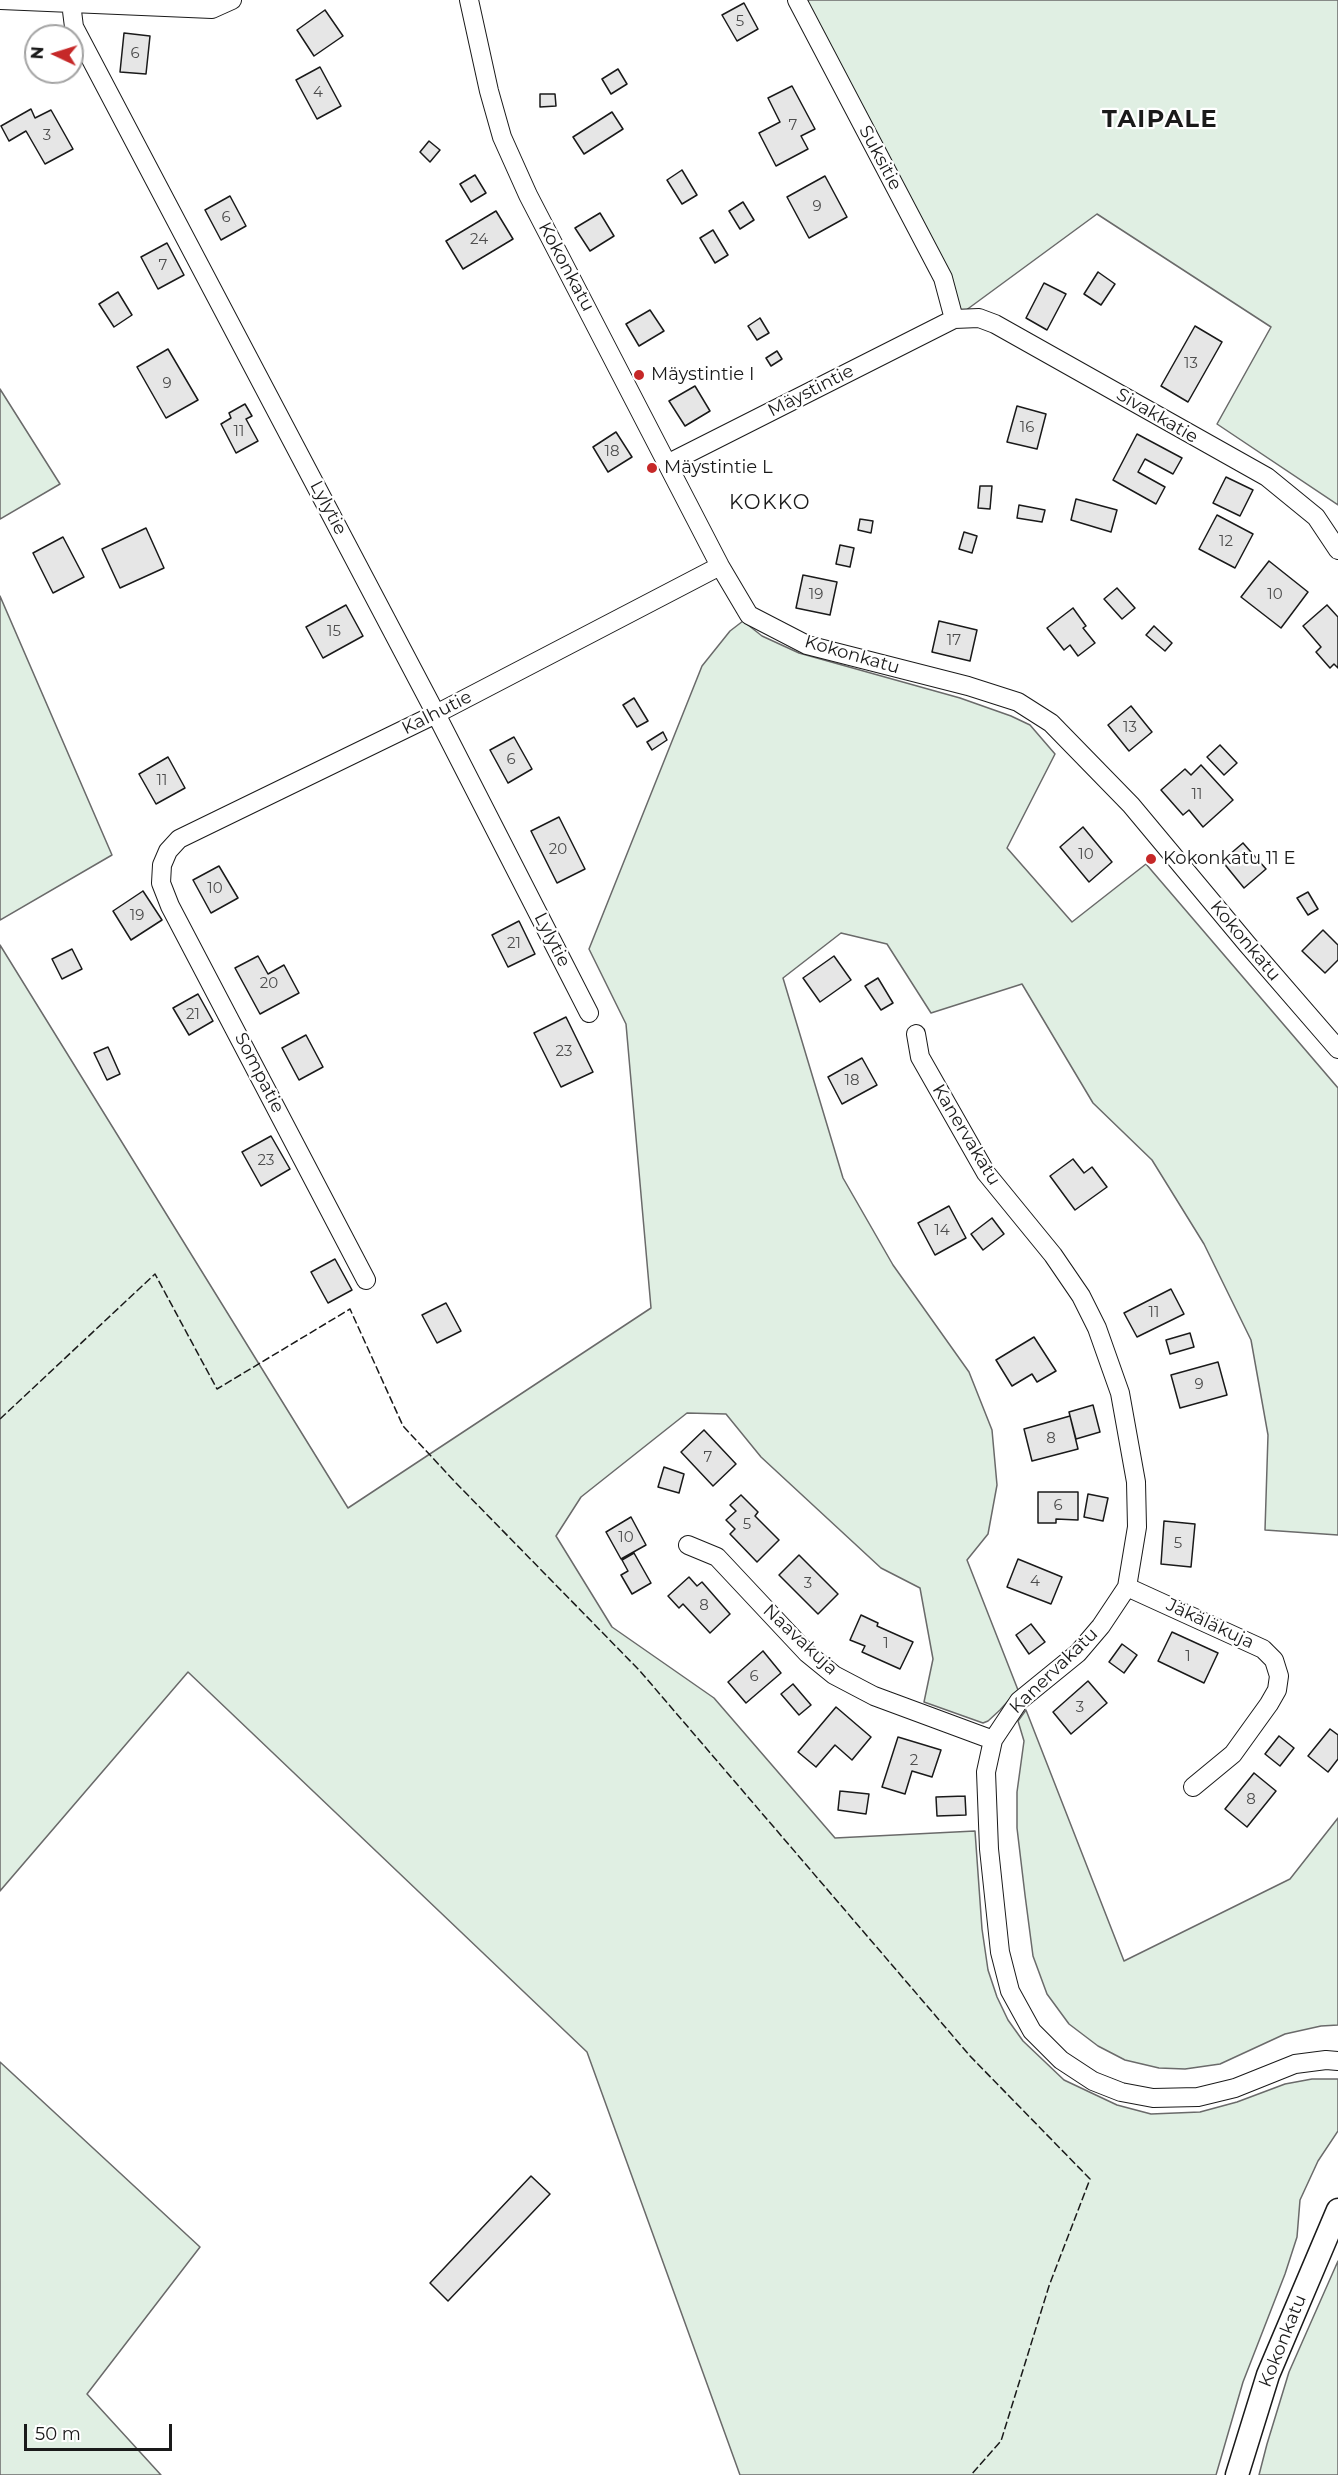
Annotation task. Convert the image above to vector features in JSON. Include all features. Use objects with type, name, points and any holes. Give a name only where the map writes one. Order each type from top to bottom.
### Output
[{"type":"street","points":[[1,0],[212,9],[232,0]]},
{"type":"street","name":"Kokonkatu","points":[[469,0],[489,91],[502,137],[528,195],[720,566],[749,615],[807,645],[968,686],[1018,702],[1051,723],[1131,805],[1338,1049]]},
{"type":"street","name":"Suksitie","points":[[797,0],[943,278],[954,319]]},
{"type":"street","name":"Lylytie","points":[[71,3],[74,27],[436,714],[589,1013]]},
{"type":"street","name":"Sivakkatie","points":[[954,319],[979,318],[995,324],[1267,477],[1316,517],[1338,550]]},
{"type":"street","name":"Mäystintie","points":[[669,464],[954,319]]},
{"type":"street","name":"Kalhutie","points":[[162,865],[168,851],[179,839],[436,714],[720,566]]},
{"type":"street","name":"Sompatie","points":[[162,865],[161,884],[170,906],[366,1280]]},
{"type":"street","name":"Kanervakatu","points":[[916,1034],[920,1057],[986,1173],[1053,1255],[1081,1296],[1110,1360],[1128,1429],[1136,1482],[1137,1527],[1127,1587],[1101,1626],[1078,1653],[1019,1701],[993,1740],[986,1772],[986,1800],[1000,1952],[1010,1991],[1032,2031],[1061,2060],[1102,2085],[1121,2092],[1153,2098],[1198,2097],[1235,2088],[1295,2064],[1326,2060],[1338,2061]]},
{"type":"street","name":"Naavakuja","points":[[688,1545],[717,1557],[807,1653],[834,1675],[874,1696],[993,1740]]},
{"type":"street","name":"Jäkäläkuja","points":[[1127,1587],[1263,1648],[1274,1660],[1279,1676],[1277,1690],[1269,1704],[1233,1754],[1193,1787]]},
{"type":"street","name":"Kokonkatu","points":[[1237,2475],[1268,2375],[1338,2210]]},
{"type":"green space","points":[[797,0],[1338,0],[1338,505],[1217,424],[1271,327],[1097,214],[954,319]]},
{"type":"green space","points":[[0,389],[60,484],[0,519]]},
{"type":"green space","points":[[0,596],[112,855],[0,920]]},
{"type":"green space","points":[[743,621],[762,636],[799,653],[960,698],[1030,725],[1055,754],[1007,848],[1072,922],[1146,864],[1338,1088],[1338,1535],[1265,1530],[1268,1435],[1251,1340],[1204,1244],[1152,1160],[1093,1103],[1022,984],[931,1013],[887,944],[841,933],[783,978],[843,1178],[893,1265],[969,1372],[992,1430],[997,1485],[988,1534],[967,1560],[1018,1690],[1000,1710],[983,1723],[924,1702],[933,1659],[920,1588],[881,1568],[761,1457],[726,1414],[687,1413],[581,1497],[556,1536],[612,1627],[714,1698],[835,1838],[975,1831],[982,1929],[988,1970],[997,1997],[1008,2020],[1023,2041],[1064,2080],[1117,2105],[1151,2114],[1200,2112],[1237,2102],[1285,2084],[1312,2079],[1338,2079],[1338,2131],[1318,2161],[1300,2200],[1297,2237],[1243,2382],[1216,2475],[740,2475],[587,2052],[188,1672],[0,1891],[0,945],[348,1508],[651,1308],[626,1024],[589,949],[702,666],[730,631]]},
{"type":"green space","points":[[1026,1710],[1124,1961],[1290,1879],[1338,1818],[1338,2025],[1321,2026],[1285,2034],[1220,2064],[1185,2069],[1159,2068],[1125,2060],[1098,2046],[1069,2024],[1047,1994],[1033,1956],[1017,1828],[1017,1792],[1024,1741],[1018,1721]]},
{"type":"green space","points":[[0,2062],[200,2247],[87,2394],[161,2475],[0,2475]]},
{"type":"green space","points":[[1338,2261],[1338,2475],[1259,2475],[1289,2372]]},
{"type":"building","points":[[744,3],[758,29],[737,41],[722,15]]},
{"type":"building","points":[[325,10],[343,36],[314,56],[297,30]]},
{"type":"building","points":[[124,33],[150,36],[146,74],[120,72]]},
{"type":"building","points":[[320,67],[341,106],[317,119],[296,80]]},
{"type":"building","points":[[618,69],[627,84],[611,94],[602,79]]},
{"type":"building","points":[[792,86],[815,129],[801,136],[808,149],[776,166],[759,133],[780,122],[768,98]]},
{"type":"building","points":[[540,94],[555,94],[556,106],[540,107]]},
{"type":"building","points":[[31,109],[35,118],[51,110],[73,149],[45,164],[26,131],[9,141],[1,126]]},
{"type":"building","points":[[612,112],[623,129],[584,154],[573,137]]},
{"type":"building","points":[[429,141],[440,150],[430,162],[420,152]]},
{"type":"building","points":[[682,170],[697,195],[682,204],[667,180]]},
{"type":"building","points":[[475,175],[486,193],[471,202],[460,184]]},
{"type":"building","points":[[825,176],[847,217],[809,238],[787,197]]},
{"type":"building","points":[[230,196],[246,226],[221,240],[205,210]]},
{"type":"building","points":[[743,202],[754,220],[740,229],[729,211]]},
{"type":"building","points":[[496,211],[513,239],[463,269],[446,241]]},
{"type":"building","points":[[600,213],[614,236],[590,251],[575,228]]},
{"type":"building","points":[[713,230],[728,255],[715,263],[700,238]]},
{"type":"building","points":[[167,243],[184,275],[158,289],[141,257]]},
{"type":"building","points":[[1098,272],[1115,284],[1101,305],[1084,294]]},
{"type":"building","points":[[1044,283],[1066,294],[1047,330],[1026,318]]},
{"type":"building","points":[[118,292],[132,315],[114,327],[99,304]]},
{"type":"building","points":[[650,310],[664,331],[639,346],[626,324]]},
{"type":"building","points":[[760,318],[769,333],[757,340],[748,326]]},
{"type":"building","points":[[1195,326],[1222,342],[1188,402],[1161,386]]},
{"type":"building","points":[[168,349],[198,400],[166,418],[137,367]]},
{"type":"building","points":[[777,351],[782,359],[771,366],[766,358]]},
{"type":"building","points":[[695,386],[710,411],[685,426],[669,401]]},
{"type":"building","points":[[245,404],[252,416],[246,419],[258,441],[236,453],[221,424],[231,418],[229,413]]},
{"type":"building","points":[[1017,406],[1046,414],[1037,449],[1007,442]]},
{"type":"building","points":[[616,432],[632,457],[608,472],[593,447]]},
{"type":"building","points":[[1137,434],[1182,458],[1173,474],[1145,459],[1138,472],[1165,487],[1156,504],[1113,480]]},
{"type":"building","points":[[1226,477],[1253,490],[1240,516],[1213,503]]},
{"type":"building","points":[[980,486],[992,486],[990,509],[978,508]]},
{"type":"building","points":[[1076,499],[1117,510],[1111,532],[1071,520]]},
{"type":"building","points":[[1019,505],[1045,510],[1042,522],[1017,518]]},
{"type":"building","points":[[1217,515],[1253,534],[1235,568],[1199,549]]},
{"type":"building","points":[[860,519],[873,521],[871,533],[858,530]]},
{"type":"building","points":[[146,528],[164,568],[120,588],[102,549]]},
{"type":"building","points":[[964,532],[977,536],[972,553],[959,549]]},
{"type":"building","points":[[63,537],[84,577],[53,593],[33,553]]},
{"type":"building","points":[[840,545],[854,548],[850,567],[836,564]]},
{"type":"building","points":[[1269,561],[1308,592],[1281,628],[1241,597]]},
{"type":"building","points":[[803,575],[837,582],[830,615],[796,608]]},
{"type":"building","points":[[1117,588],[1135,608],[1122,619],[1104,599]]},
{"type":"building","points":[[346,605],[363,636],[323,658],[306,627]]},
{"type":"building","points":[[1327,605],[1338,617],[1338,668],[1334,664],[1330,668],[1316,652],[1321,647],[1303,626]]},
{"type":"building","points":[[1073,608],[1086,626],[1083,628],[1095,643],[1078,656],[1070,645],[1064,650],[1047,628]]},
{"type":"building","points":[[939,621],[977,630],[970,661],[932,652]]},
{"type":"building","points":[[1154,626],[1172,643],[1165,651],[1146,635]]},
{"type":"building","points":[[634,698],[648,721],[637,727],[623,705]]},
{"type":"building","points":[[1131,706],[1152,732],[1129,751],[1108,725]]},
{"type":"building","points":[[663,732],[667,740],[652,750],[647,742]]},
{"type":"building","points":[[514,737],[532,769],[508,783],[490,750]]},
{"type":"building","points":[[1220,745],[1237,763],[1224,775],[1207,757]]},
{"type":"building","points":[[168,757],[185,788],[156,804],[139,774]]},
{"type":"building","points":[[1201,765],[1233,800],[1203,827],[1189,810],[1183,815],[1161,790],[1185,769],[1191,775]]},
{"type":"building","points":[[559,817],[585,869],[557,883],[531,831]]},
{"type":"building","points":[[1083,827],[1112,862],[1089,882],[1060,847]]},
{"type":"building","points":[[1243,843],[1266,869],[1244,888],[1222,861]]},
{"type":"building","points":[[219,866],[238,898],[211,913],[193,880]]},
{"type":"building","points":[[143,891],[162,920],[131,940],[113,911]]},
{"type":"building","points":[[1308,892],[1318,909],[1308,915],[1297,898]]},
{"type":"building","points":[[519,921],[535,954],[508,967],[492,935]]},
{"type":"building","points":[[1323,930],[1338,945],[1338,960],[1325,973],[1302,951]]},
{"type":"building","points":[[72,949],[82,969],[62,979],[52,959]]},
{"type":"building","points":[[258,956],[268,974],[284,965],[299,993],[260,1014],[235,968]]},
{"type":"building","points":[[834,956],[851,980],[820,1002],[803,978]]},
{"type":"building","points":[[878,978],[893,1003],[881,1010],[865,986]]},
{"type":"building","points":[[198,994],[213,1021],[189,1035],[173,1008]]},
{"type":"building","points":[[566,1017],[593,1072],[561,1087],[534,1033]]},
{"type":"building","points":[[306,1035],[323,1067],[299,1080],[282,1048]]},
{"type":"building","points":[[108,1047],[120,1074],[107,1080],[94,1053]]},
{"type":"building","points":[[862,1058],[877,1085],[842,1104],[828,1077]]},
{"type":"building","points":[[271,1136],[290,1169],[261,1186],[242,1152]]},
{"type":"building","points":[[1073,1159],[1084,1173],[1092,1167],[1107,1187],[1075,1210],[1050,1176]]},
{"type":"building","points":[[949,1206],[966,1238],[935,1255],[918,1223]]},
{"type":"building","points":[[992,1218],[1004,1234],[983,1250],[971,1234]]},
{"type":"building","points":[[335,1259],[352,1290],[328,1303],[311,1272]]},
{"type":"building","points":[[1171,1289],[1184,1314],[1137,1337],[1124,1313]]},
{"type":"building","points":[[446,1303],[461,1331],[437,1343],[422,1315]]},
{"type":"building","points":[[1190,1333],[1194,1347],[1170,1354],[1166,1340]]},
{"type":"building","points":[[1034,1337],[1056,1371],[1037,1382],[1032,1374],[1012,1386],[996,1360]]},
{"type":"building","points":[[1218,1362],[1227,1395],[1180,1408],[1171,1375]]},
{"type":"building","points":[[1093,1405],[1100,1432],[1076,1439],[1069,1412]]},
{"type":"building","points":[[1070,1416],[1078,1449],[1032,1461],[1024,1429]]},
{"type":"building","points":[[704,1430],[736,1464],[713,1486],[681,1452]]},
{"type":"building","points":[[664,1467],[684,1474],[679,1493],[658,1487]]},
{"type":"building","points":[[1038,1492],[1078,1492],[1078,1520],[1056,1519],[1056,1523],[1038,1523]]},
{"type":"building","points":[[1088,1494],[1108,1498],[1103,1521],[1084,1517]]},
{"type":"building","points":[[741,1495],[758,1512],[755,1516],[779,1540],[757,1562],[730,1534],[735,1529],[726,1520],[736,1511],[730,1505]]},
{"type":"building","points":[[631,1517],[646,1545],[621,1559],[606,1532]]},
{"type":"building","points":[[1164,1521],[1195,1524],[1191,1567],[1161,1564]]},
{"type":"building","points":[[634,1553],[651,1583],[632,1594],[621,1575],[628,1571],[622,1560]]},
{"type":"building","points":[[799,1555],[838,1594],[818,1614],[779,1575]]},
{"type":"building","points":[[1018,1559],[1062,1577],[1051,1604],[1007,1587]]},
{"type":"building","points":[[689,1577],[697,1586],[702,1582],[730,1614],[710,1633],[683,1604],[679,1608],[668,1596]]},
{"type":"building","points":[[861,1615],[878,1623],[877,1626],[913,1642],[900,1669],[862,1652],[865,1646],[850,1640]]},
{"type":"building","points":[[1031,1624],[1045,1642],[1029,1654],[1016,1635]]},
{"type":"building","points":[[1172,1632],[1218,1653],[1204,1683],[1158,1661]]},
{"type":"building","points":[[1122,1644],[1137,1655],[1124,1673],[1109,1662]]},
{"type":"building","points":[[763,1651],[781,1673],[746,1703],[728,1682]]},
{"type":"building","points":[[1088,1681],[1107,1703],[1071,1734],[1053,1712]]},
{"type":"building","points":[[793,1684],[811,1705],[799,1715],[781,1694]]},
{"type":"building","points":[[836,1707],[871,1737],[852,1760],[835,1745],[816,1767],[798,1752]]},
{"type":"building","points":[[1330,1729],[1338,1735],[1338,1759],[1328,1772],[1308,1756]]},
{"type":"building","points":[[1279,1736],[1294,1748],[1280,1766],[1265,1754]]},
{"type":"building","points":[[898,1737],[941,1750],[932,1777],[912,1771],[905,1794],[882,1787]]},
{"type":"building","points":[[1254,1773],[1276,1791],[1247,1827],[1225,1809]]},
{"type":"building","points":[[840,1791],[869,1794],[866,1814],[838,1810]]},
{"type":"building","points":[[965,1796],[966,1815],[937,1816],[936,1797]]},
{"type":"building","points":[[531,2176],[550,2194],[448,2301],[430,2283]]},
{"type":"fence","points":[[0,1419],[155,1274],[217,1389],[350,1309],[403,1426],[640,1671],[970,2056],[1090,2179],[1049,2286],[1001,2441],[971,2475]]},
{"type":"place","name":"Mäystintie I","points":[[639,375]]},
{"type":"place","name":"Mäystintie L","points":[[652,468]]},
{"type":"place","name":"Kokonkatu 11 E","points":[[1151,859]]},
{"type":"district","name":"TAIPALE","points":[[1160,120]]},
{"type":"district","name":"KOKKO","points":[[770,503]]}]
